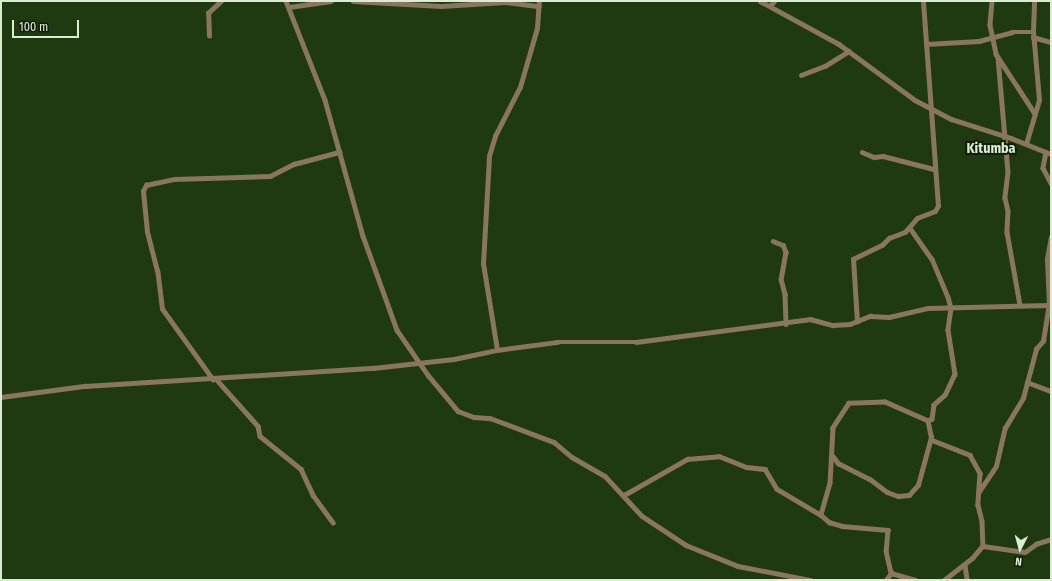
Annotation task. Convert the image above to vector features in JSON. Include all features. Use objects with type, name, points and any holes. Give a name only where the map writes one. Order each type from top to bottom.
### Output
[{"type":"street","points":[[209,36],[208,13],[221,1]]},
{"type":"street","points":[[286,1],[325,100],[363,236],[397,330],[420,364],[458,411],[474,417],[490,418],[548,439],[572,457],[604,476],[624,495],[642,516],[686,545],[738,566],[811,580]]},
{"type":"street","points":[[289,7],[331,1]]},
{"type":"street","points":[[353,1],[441,6],[506,2],[539,4],[537,28],[520,87],[490,150],[483,264],[497,350]]},
{"type":"street","points":[[760,1],[849,51],[909,96],[930,108],[959,123],[1004,136],[1049,153],[1042,168],[1051,183]]},
{"type":"street","points":[[770,6],[774,1]]},
{"type":"street","points":[[857,322],[853,259],[882,246],[889,238],[910,228],[921,215],[937,208],[938,187],[934,169],[923,1]]},
{"type":"street","points":[[992,1],[992,38],[998,58],[1008,172],[1005,198],[1008,211],[1008,238],[1020,306]]},
{"type":"street","points":[[1026,144],[1038,100],[1033,35],[1034,1]]},
{"type":"street","points":[[926,45],[992,38],[1012,32],[1033,35],[1051,42]]},
{"type":"street","points":[[801,75],[825,66],[849,51]]},
{"type":"street","points":[[998,58],[1013,76],[1034,112]]},
{"type":"street","points":[[333,523],[313,495],[302,469],[260,436],[258,426],[215,380],[162,309],[157,271],[147,232],[143,191],[146,185],[175,179],[270,176],[294,164],[339,152]]},
{"type":"street","points":[[862,152],[874,157],[883,156],[934,169]]},
{"type":"street","points":[[910,228],[932,259],[951,308],[948,330],[955,374],[945,395],[934,405],[932,419],[928,421]]},
{"type":"street","points":[[978,493],[996,466],[1005,428],[1023,398],[1036,349],[1043,341],[1050,305],[1046,265],[1051,237]]},
{"type":"street","points":[[773,241],[783,245],[786,252],[781,279],[785,294],[786,324]]},
{"type":"street","points":[[1,397],[85,386],[215,380],[420,364],[497,350],[590,340],[636,342],[740,327],[786,324],[810,319],[837,325],[857,322],[870,316],[889,317],[928,308],[1050,305]]},
{"type":"street","points":[[1027,382],[1051,391]]},
{"type":"street","points":[[821,515],[830,482],[833,456],[833,428],[852,402],[885,402],[928,421]]},
{"type":"street","points":[[833,456],[838,462],[870,478],[887,492],[898,496],[909,495],[918,485],[931,437],[928,421]]},
{"type":"street","points":[[931,437],[938,443],[970,455],[980,473],[978,493],[984,546]]},
{"type":"street","points":[[624,495],[687,459],[719,456],[746,468],[766,469],[777,489],[821,515],[829,522],[842,526],[874,527],[888,530],[886,551],[891,572],[886,580]]},
{"type":"street","points":[[984,546],[1025,552],[1036,544],[1051,539]]},
{"type":"street","points":[[945,580],[965,565],[984,546]]},
{"type":"street","points":[[965,565],[967,580]]},
{"type":"street","points":[[891,572],[915,580]]},
{"type":"district","name":"Kitumba","points":[[991,149]]}]
